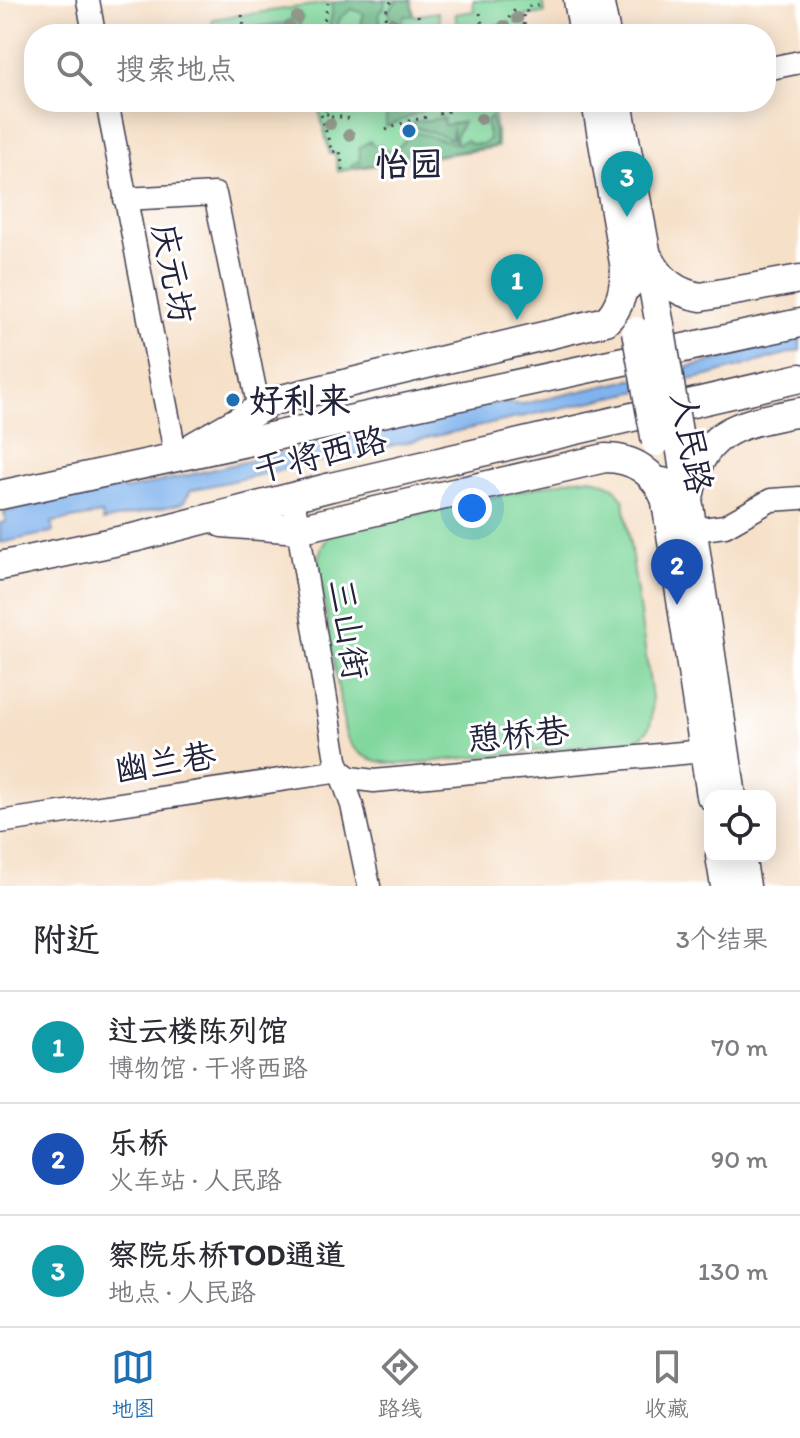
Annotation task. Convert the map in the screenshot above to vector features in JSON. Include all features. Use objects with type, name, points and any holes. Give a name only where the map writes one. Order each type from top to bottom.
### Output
[{"type":"main road","points":[[578,0],[582,24]]},
{"type":"main road","points":[[599,0],[604,24]]},
{"type":"main road","name":"人民路","points":[[598,112],[636,262],[668,440],[710,790]]},
{"type":"main road","name":"人民路","points":[[619,112],[636,262]]},
{"type":"main road","points":[[176,457],[266,405],[606,321],[615,313],[636,262],[668,285],[685,294],[701,297],[800,279]]},
{"type":"main road","name":"干将西路","points":[[0,495],[800,323]]},
{"type":"main road","name":"干将西路","points":[[0,566],[202,521],[800,378]]},
{"type":"main road","points":[[266,405],[281,437]]},
{"type":"main road","points":[[202,521],[298,529],[605,458],[622,459],[641,467],[677,498],[723,434],[742,424],[800,412]]},
{"type":"main road","name":"人民路","points":[[677,498],[695,530],[731,790]]},
{"type":"main road","points":[[721,862],[725,886]]},
{"type":"main road","points":[[742,862],[746,886]]},
{"type":"street","points":[[88,0],[92,24]]},
{"type":"street","points":[[776,67],[800,62]]},
{"type":"street","name":"庆元坊","points":[[109,112],[176,457]]},
{"type":"street","points":[[125,199],[215,194],[266,405]]},
{"type":"street","name":"三山街","points":[[293,497],[336,760],[352,805],[369,886]]},
{"type":"street","points":[[695,530],[725,526],[771,500],[800,498]]},
{"type":"street","name":"憩桥巷","points":[[340,771],[350,778],[374,781],[704,751]]},
{"type":"street","name":"幽兰巷","points":[[0,822],[340,771]]},
{"type":"path","points":[[386,24],[385,13],[392,0]]},
{"type":"path","points":[[324,24],[328,3]]},
{"type":"path","points":[[524,24],[526,7],[543,4]]},
{"type":"path","points":[[502,24],[517,7]]},
{"type":"path","points":[[480,13],[482,24]]},
{"type":"path","points":[[242,15],[243,24]]},
{"type":"path","points":[[418,15],[418,24]]},
{"type":"path","points":[[343,170],[340,151],[332,152],[321,114],[352,120]]},
{"type":"path","points":[[386,130],[431,116]]},
{"type":"green space","points":[[350,0],[411,0],[414,16],[438,12],[440,24],[213,24],[212,19]]},
{"type":"green space","points":[[385,0],[384,8],[379,13],[381,24],[362,24],[364,14],[352,9],[340,18],[338,24],[330,24],[332,3]]},
{"type":"green space","points":[[398,0],[411,0],[414,16],[405,16],[400,24],[396,24],[388,11]]},
{"type":"green space","points":[[473,0],[542,0],[545,13],[525,16],[526,24],[457,24],[455,14],[474,11]]},
{"type":"green space","points":[[297,14],[302,17],[300,24],[278,24],[286,23]]},
{"type":"green space","name":"怡园","points":[[320,112],[493,112],[498,147],[338,171],[335,154],[330,154]]},
{"type":"green space","points":[[386,112],[418,112],[412,116],[386,126]]},
{"type":"green space","points":[[491,116],[496,146],[351,166],[355,162],[360,163],[359,148],[370,141],[374,146],[381,145],[393,152],[414,132],[454,143],[452,128],[450,139],[413,126],[413,122],[443,118],[444,125],[463,122],[455,137],[457,144],[466,140],[472,144],[483,144],[489,139],[486,122]]},
{"type":"green space","points":[[592,478],[614,487],[624,501],[652,698],[652,718],[645,734],[633,741],[407,764],[379,761],[355,749],[345,732],[318,562],[320,550],[329,536],[574,479]]},
{"type":"water","points":[[800,336],[800,350],[707,376],[191,490],[183,503],[103,521],[102,514],[52,522],[53,532],[0,543],[0,523],[6,522],[4,512],[115,487],[126,490],[493,403],[523,404],[706,363]]},
{"type":"place","name":"怡园","points":[[409,131]]},
{"type":"place","name":"察院乐桥TOD通道","points":[[627,217]]},
{"type":"place","name":"过云楼陈列馆","points":[[517,320]]},
{"type":"place","name":"好利来","points":[[233,400]]},
{"type":"place","name":"乐桥","points":[[677,605]]}]
